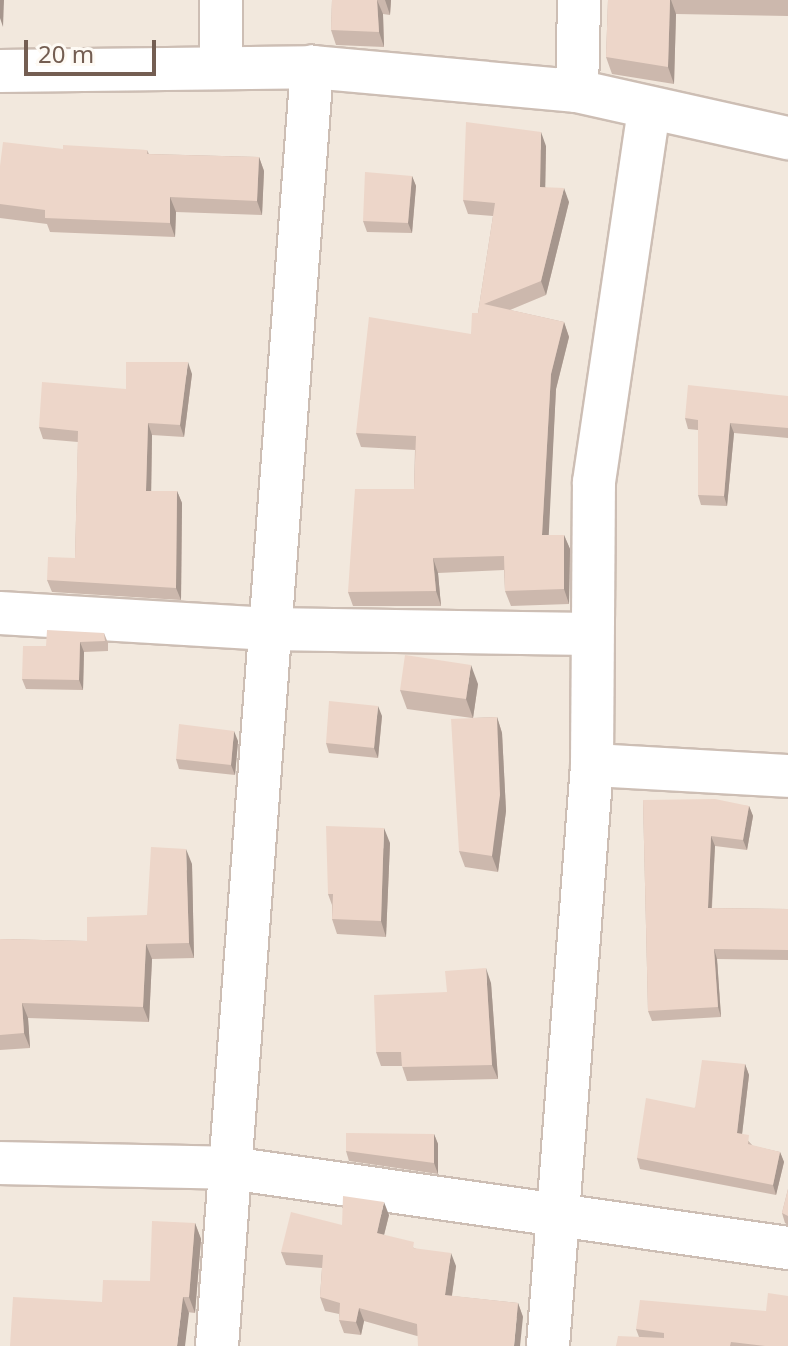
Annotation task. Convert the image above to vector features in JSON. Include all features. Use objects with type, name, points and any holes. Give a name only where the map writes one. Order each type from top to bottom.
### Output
[{"type":"street","points":[[221,0],[221,65]]},
{"type":"street","points":[[577,91],[579,0]]},
{"type":"street","points":[[0,71],[221,65],[312,67],[577,91],[788,138]]},
{"type":"street","points":[[217,1346],[312,67]]},
{"type":"street","points":[[548,1346],[592,765],[594,482],[649,108]]},
{"type":"street","points":[[0,613],[270,629],[591,634]]},
{"type":"street","points":[[592,765],[788,776]]},
{"type":"street","points":[[0,1163],[230,1168],[788,1248]]},
{"type":"shaded area","points":[[0,0],[788,0],[788,1346],[0,1346]]},
{"type":"building","points":[[332,0],[377,0],[379,32],[331,30]]},
{"type":"building","points":[[608,0],[670,0],[668,67],[606,57]]},
{"type":"building","points":[[466,122],[541,132],[540,187],[564,188],[541,281],[484,304],[564,322],[551,374],[542,535],[564,535],[564,589],[505,591],[504,556],[433,558],[436,591],[348,592],[355,489],[414,489],[416,436],[356,433],[369,317],[471,334],[472,313],[478,313],[495,203],[463,200]]},
{"type":"building","points":[[3,142],[63,149],[63,145],[147,150],[147,154],[259,157],[257,201],[170,197],[170,223],[45,218],[45,210],[0,204]]},
{"type":"building","points":[[365,172],[412,176],[408,223],[363,221]]},
{"type":"building","points":[[126,362],[188,362],[180,425],[148,423],[146,491],[177,491],[176,588],[47,580],[48,557],[75,558],[78,431],[39,427],[42,382],[126,389]]},
{"type":"building","points":[[688,385],[788,396],[788,428],[730,423],[724,496],[698,495],[698,420],[685,418]]},
{"type":"building","points":[[47,630],[104,633],[105,641],[80,642],[79,680],[22,679],[23,646],[46,646]]},
{"type":"building","points":[[405,655],[471,665],[466,699],[400,690]]},
{"type":"building","points":[[329,701],[378,706],[374,748],[326,743]]},
{"type":"building","points":[[497,717],[500,795],[492,856],[459,851],[451,719]]},
{"type":"building","points":[[179,724],[234,731],[231,765],[176,759]]},
{"type":"building","points":[[715,799],[749,806],[743,840],[711,836],[708,908],[788,909],[788,950],[714,949],[718,1007],[648,1011],[643,800]]},
{"type":"building","points":[[326,826],[384,828],[381,921],[332,919],[333,894],[328,894]]},
{"type":"building","points":[[151,847],[186,849],[189,943],[146,944],[143,1007],[22,1003],[24,1033],[0,1035],[0,939],[87,941],[87,917],[147,915]]},
{"type":"building","points":[[486,968],[492,1065],[402,1067],[401,1052],[376,1052],[374,995],[447,992],[445,971]]},
{"type":"building","points":[[702,1060],[745,1064],[737,1133],[749,1135],[748,1144],[780,1152],[773,1185],[637,1158],[646,1098],[695,1108]]},
{"type":"building","points":[[346,1133],[434,1134],[434,1163],[346,1151]]},
{"type":"building","points":[[788,1189],[788,1216],[782,1213]]},
{"type":"building","points":[[343,1196],[384,1202],[377,1233],[414,1242],[413,1248],[451,1253],[445,1295],[518,1303],[514,1346],[418,1346],[417,1324],[359,1308],[356,1322],[339,1320],[340,1303],[320,1297],[323,1255],[281,1252],[291,1212],[342,1225]]},
{"type":"building","points":[[152,1221],[195,1223],[189,1297],[183,1297],[177,1346],[10,1346],[13,1297],[102,1302],[103,1280],[150,1281]]},
{"type":"building","points":[[768,1293],[788,1296],[788,1346],[731,1342],[730,1346],[616,1346],[618,1336],[664,1338],[664,1333],[636,1329],[640,1300],[766,1311]]}]
